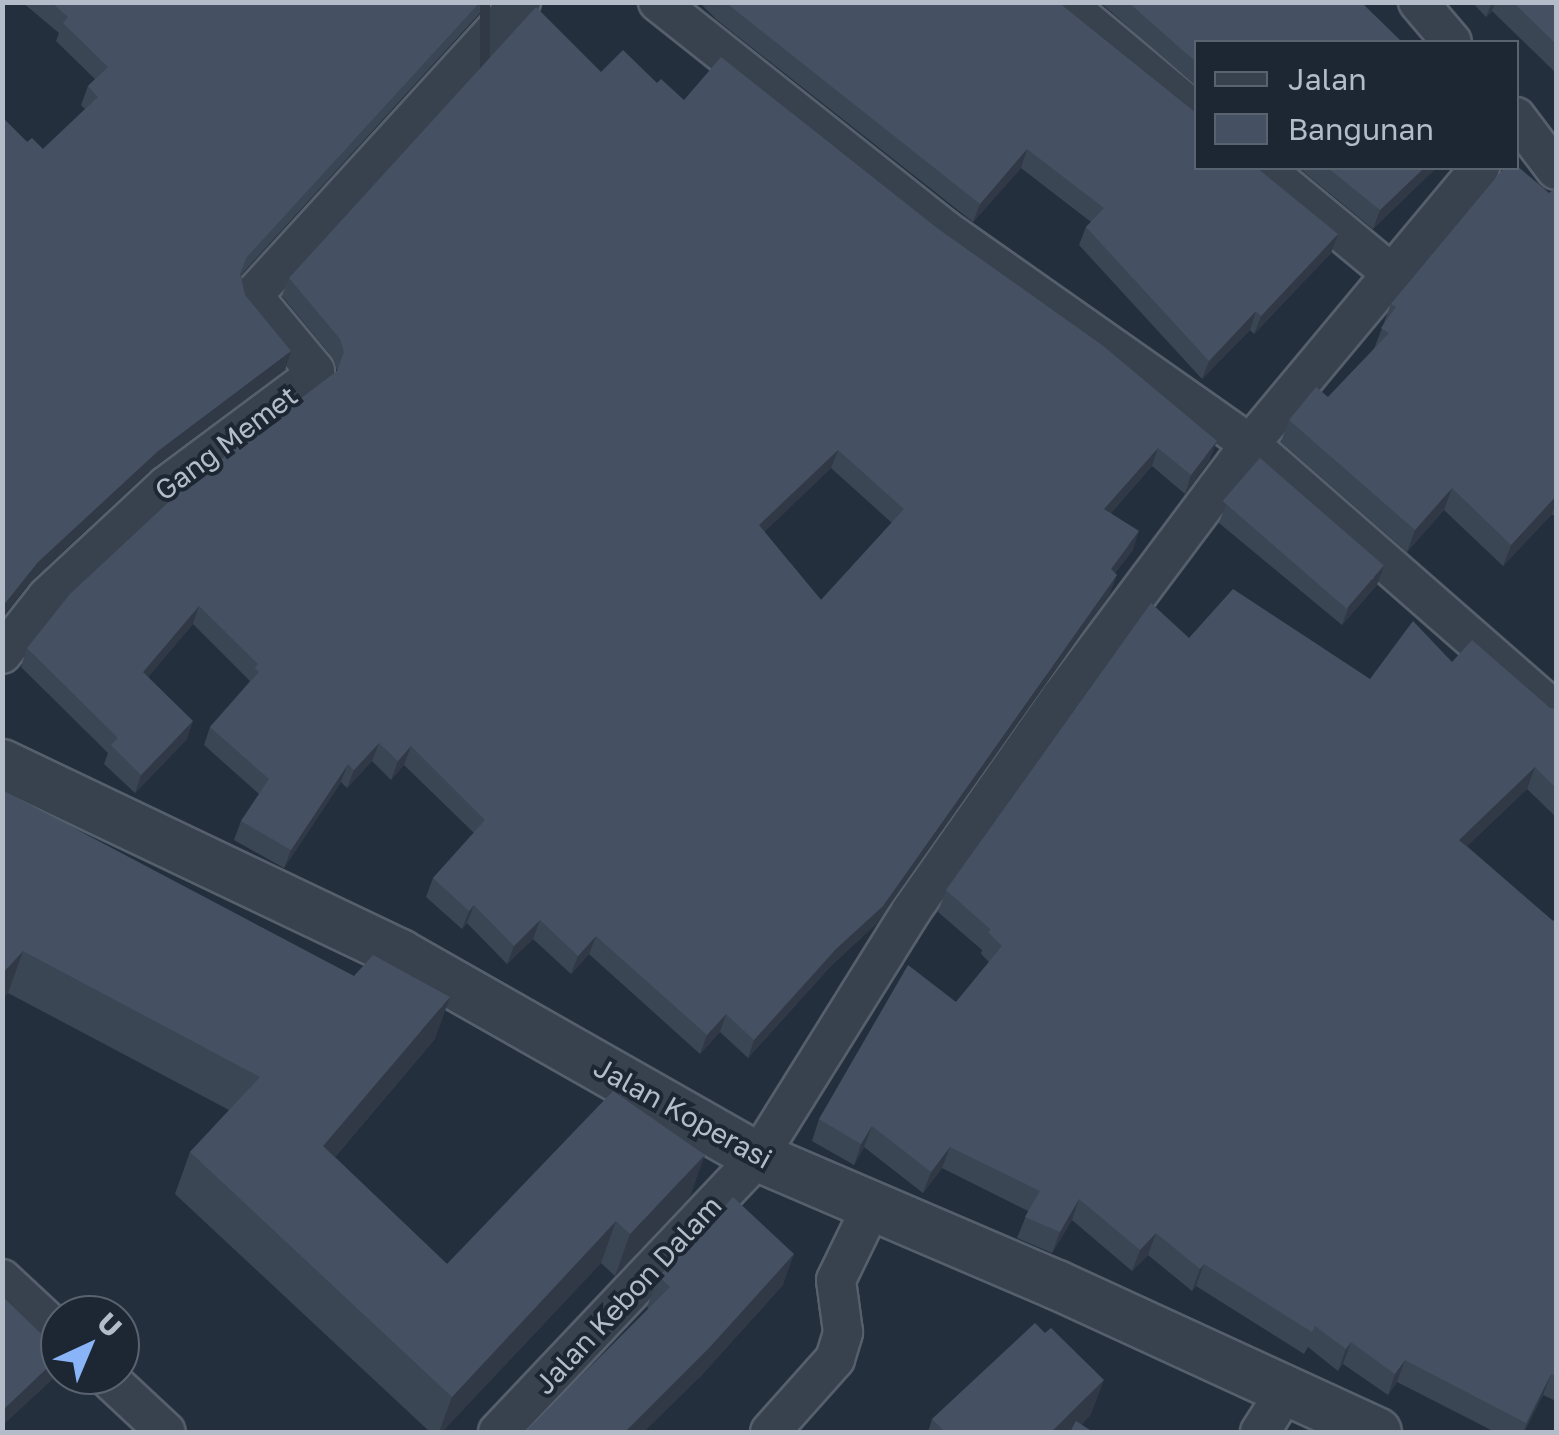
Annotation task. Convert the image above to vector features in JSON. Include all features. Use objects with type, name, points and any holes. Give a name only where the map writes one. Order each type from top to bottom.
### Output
[{"type":"street","name":"Gang Memet","points":[[2,654],[47,597],[166,486],[311,378],[315,371],[256,300],[256,292],[521,2]]},
{"type":"street","points":[[658,2],[944,229],[1250,444],[1556,712]]},
{"type":"street","points":[[1064,2],[1194,110]]},
{"type":"street","points":[[1418,2],[1450,40]]},
{"type":"street","points":[[1519,122],[1556,170]]},
{"type":"street","points":[[1266,170],[1391,273]]},
{"type":"street","name":"Jalan Kebon Dalam","points":[[498,1432],[758,1157],[911,911],[1061,696],[1250,444],[1478,170]]},
{"type":"street","name":"Jalan Koperasi","points":[[2,764],[400,954],[758,1157],[1378,1432]]},
{"type":"street","points":[[770,1432],[835,1360],[843,1332],[836,1280],[872,1206]]},
{"type":"street","points":[[2,1278],[40,1314]]},
{"type":"street","points":[[1260,1432],[1286,1391]]},
{"type":"street","points":[[126,1395],[166,1432]]},
{"type":"building","points":[[51,2],[480,2],[246,258],[240,274],[245,295],[291,351],[158,451],[38,562],[2,607],[2,117],[27,142],[32,138],[43,149],[98,97],[88,86],[108,67],[63,23],[68,17]]},
{"type":"building","points":[[725,2],[1058,2],[1194,111],[1194,170],[1259,170],[1338,234],[1261,316],[1256,311],[1209,361],[1086,227],[1104,208],[1027,149],[980,204]]},
{"type":"building","points":[[1128,2],[1361,2],[1400,40],[1194,40],[1194,60]]},
{"type":"building","points":[[1513,2],[1556,2],[1556,44]]},
{"type":"building","points":[[536,7],[601,72],[623,50],[657,83],[661,79],[684,100],[721,57],[937,228],[1102,345],[1217,441],[1191,475],[1158,448],[1104,509],[1139,531],[1111,569],[1117,575],[883,906],[836,949],[754,1040],[726,1014],[707,1035],[596,936],[578,956],[540,920],[514,946],[474,905],[469,911],[433,878],[485,820],[411,746],[398,761],[379,743],[354,770],[348,764],[291,850],[241,821],[269,779],[210,727],[259,672],[255,668],[258,664],[199,606],[143,672],[193,721],[141,775],[111,745],[118,738],[27,648],[70,594],[187,485],[337,371],[344,352],[340,339],[289,278]],"holes":[[[838,450],[904,509],[821,600],[759,525]]]},
{"type":"building","points":[[1519,168],[1549,193],[1556,188],[1556,496],[1511,545],[1452,488],[1415,530],[1289,420],[1316,387],[1328,397],[1389,333],[1381,328],[1396,307],[1391,304],[1502,170]]},
{"type":"building","points":[[1330,170],[1422,170],[1380,210]]},
{"type":"building","points":[[1260,458],[1384,566],[1346,609],[1223,501]]},
{"type":"building","points":[[1233,589],[1370,679],[1413,621],[1452,662],[1472,640],[1550,708],[1556,709],[1556,788],[1535,767],[1459,840],[1553,921],[1556,918],[1556,1376],[1551,1374],[1526,1423],[1405,1360],[1395,1374],[1351,1342],[1346,1349],[1315,1326],[1312,1332],[1204,1264],[1200,1269],[1156,1233],[1140,1250],[1079,1199],[1060,1232],[1025,1217],[1040,1191],[950,1147],[931,1172],[872,1126],[861,1144],[819,1119],[908,965],[956,1002],[1002,946],[988,932],[991,930],[946,890],[1151,603],[1189,638]]},
{"type":"building","points":[[2,790],[354,976],[373,955],[450,997],[323,1146],[447,1264],[613,1091],[705,1155],[630,1234],[616,1221],[452,1397],[190,1152],[260,1077],[23,951],[2,974]]},
{"type":"building","points":[[733,1197],[794,1254],[710,1347],[625,1432],[525,1432],[670,1287],[659,1276]]},
{"type":"building","points":[[2,1296],[40,1333],[40,1375],[2,1411]]},
{"type":"building","points":[[1035,1323],[1045,1333],[1051,1328],[1104,1380],[1051,1432],[945,1432],[932,1419]]},
{"type":"building","points":[[1076,1421],[1093,1432],[1070,1432]]}]
